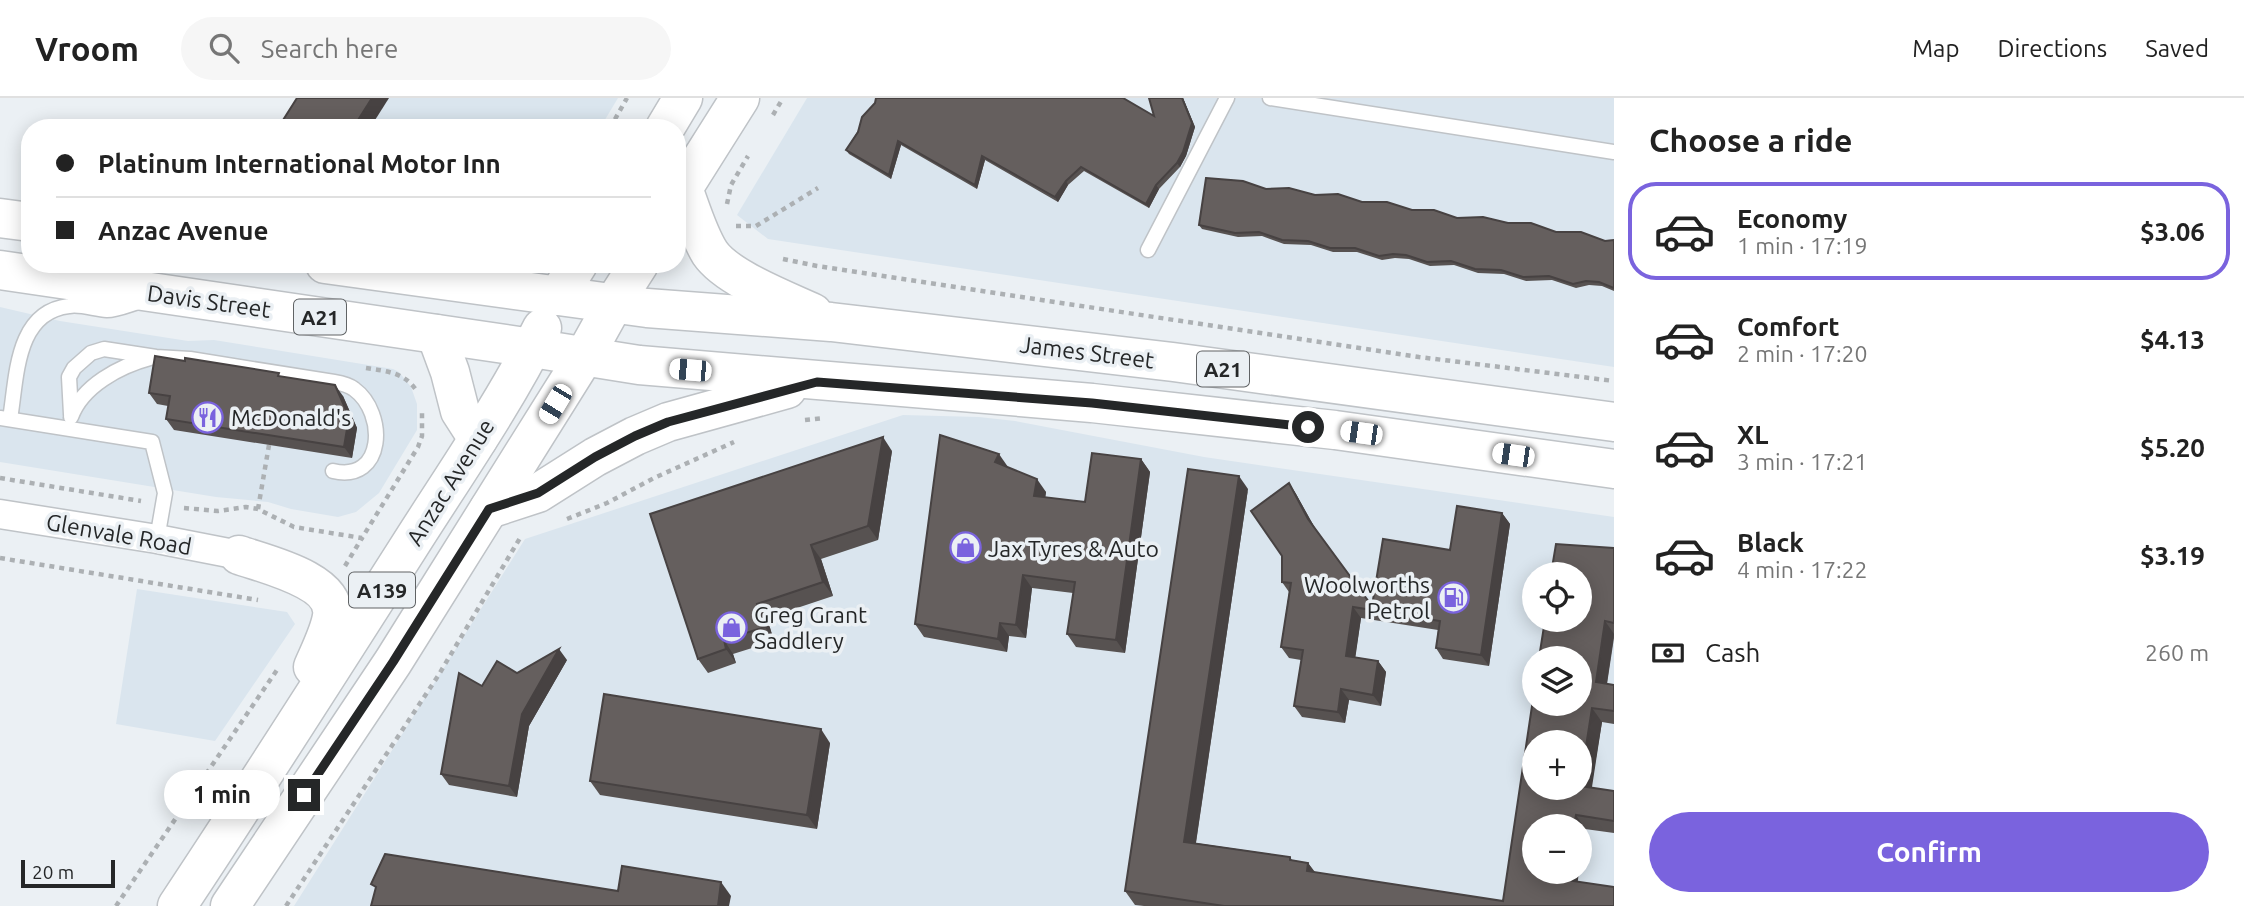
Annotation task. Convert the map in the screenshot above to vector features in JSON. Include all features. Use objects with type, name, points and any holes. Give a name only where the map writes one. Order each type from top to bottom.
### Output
[{"type":"main road","points":[[670,119],[683,98]]},
{"type":"main road","points":[[686,186],[755,109]]},
{"type":"main road","points":[[686,205],[710,253],[719,263],[733,274],[831,322]]},
{"type":"main road","points":[[0,218],[21,221]]},
{"type":"main road","name":"Davis Street","points":[[0,270],[584,357]]},
{"type":"main road","name":"A21","points":[[391,273],[558,296]]},
{"type":"main road","name":"Anzac Avenue","points":[[177,906],[286,742],[478,439],[572,273]]},
{"type":"main road","name":"Anzac Avenue","points":[[230,906],[393,662],[584,357],[633,273]]},
{"type":"main road","name":"James Street","points":[[558,296],[647,308],[831,322],[1172,362],[1614,422]]},
{"type":"main road","points":[[436,334],[460,411],[478,439]]},
{"type":"main road","name":"A21","points":[[584,357],[817,382],[923,388],[1119,406],[1335,430],[1614,469]]},
{"type":"main road","points":[[489,509],[538,493],[595,457],[668,422],[817,382]]},
{"type":"main road","points":[[239,555],[306,578],[326,595],[333,615],[286,742]]},
{"type":"street","name":"Glenvale Road","points":[[0,514],[239,555]]},
{"type":"lane","points":[[1148,250],[1227,98]]},
{"type":"lane","points":[[1270,98],[1614,152]]},
{"type":"lane","points":[[157,539],[165,493],[152,442],[70,421],[5,419],[22,345],[28,331],[38,320],[56,309],[71,305],[109,310],[166,295]]},
{"type":"lane","points":[[70,421],[69,377],[80,360],[91,352],[104,349],[190,359],[334,382],[352,387],[360,394],[373,415],[377,433],[374,452],[369,461],[360,468],[342,473],[333,471]]},
{"type":"lane","points":[[70,421],[94,386],[134,362],[156,357]]},
{"type":"path","points":[[615,119],[627,98]]},
{"type":"path","points":[[755,109],[783,98]]},
{"type":"path","points":[[730,214],[726,203],[730,186],[750,153]]},
{"type":"path","points":[[745,235],[734,226],[756,226],[818,188]]},
{"type":"path","points":[[774,254],[783,259],[858,272],[1419,357],[1614,381]]},
{"type":"path","points":[[799,421],[826,418]]},
{"type":"path","points":[[557,523],[607,503],[654,478],[744,438]]},
{"type":"path","points":[[0,478],[163,505],[218,511],[246,507],[258,509],[269,445]]},
{"type":"path","points":[[286,906],[438,676],[520,538],[532,533]]},
{"type":"path","points":[[326,595],[362,538]]},
{"type":"path","points":[[0,558],[264,601]]},
{"type":"path","points":[[116,906],[279,666]]},
{"type":"shaded area","points":[[305,98],[618,98],[605,119],[292,119]]},
{"type":"shaded area","points":[[807,98],[1614,98],[1614,367],[768,239],[737,215]]},
{"type":"shaded area","name":"McDonald's","points":[[0,307],[60,321],[188,341],[214,340],[393,369],[399,372],[411,387],[417,404],[417,430],[379,493],[356,512],[338,517],[268,502],[216,497],[0,462]]},
{"type":"shaded area","points":[[903,415],[1015,421],[1204,457],[1614,517],[1614,906],[294,906],[525,539]]},
{"type":"shaded area","points":[[137,589],[287,612],[295,624],[215,741],[116,724]]},
{"type":"building","points":[[297,98],[372,98],[359,119],[284,119]]},
{"type":"building","points":[[876,98],[1123,98],[1154,116],[1149,98],[1182,98],[1192,123],[1177,163],[1156,185],[1146,204],[1081,167],[1066,181],[1055,197],[982,156],[975,185],[898,141],[889,175],[846,150],[858,132],[862,117],[875,103]]},
{"type":"building","points":[[1206,178],[1243,181],[1266,189],[1289,188],[1315,195],[1338,194],[1362,202],[1387,202],[1412,210],[1434,210],[1457,218],[1483,217],[1508,223],[1531,223],[1556,232],[1581,232],[1605,241],[1614,240],[1614,288],[1599,282],[1573,284],[1549,276],[1523,277],[1501,270],[1475,269],[1451,261],[1427,262],[1393,254],[1379,256],[1355,248],[1330,248],[1308,241],[1282,240],[1259,232],[1235,233],[1199,225]]},
{"type":"building","name":"McDonald's","points":[[155,356],[279,373],[278,376],[335,385],[349,417],[344,447],[166,419],[170,396],[149,393]]},
{"type":"building","points":[[940,435],[999,454],[995,462],[1037,479],[1034,496],[1085,502],[1092,453],[1141,459],[1116,640],[1067,634],[1075,582],[1023,575],[1016,625],[1000,623],[998,639],[915,624]]},
{"type":"building","points":[[883,437],[868,526],[811,545],[823,582],[757,604],[765,627],[724,640],[726,649],[698,659],[650,514]]},
{"type":"building","points":[[1188,469],[1239,476],[1184,842],[1290,857],[1290,860],[1308,863],[1307,871],[1503,901],[1522,773],[1522,800],[1592,800],[1592,788],[1614,791],[1614,821],[1592,818],[1592,814],[1522,814],[1522,884],[1592,884],[1614,887],[1614,906],[1224,906],[1125,891]]},
{"type":"building","points":[[1289,483],[1308,519],[1372,606],[1383,539],[1450,550],[1457,506],[1502,513],[1481,655],[1436,648],[1440,621],[1353,607],[1346,656],[1378,661],[1373,695],[1341,689],[1338,712],[1294,706],[1303,650],[1281,647],[1291,583],[1282,582],[1282,556],[1251,511]]},
{"type":"building","points":[[1556,544],[1614,548],[1614,623],[1605,621],[1596,682],[1614,685],[1614,711],[1592,708],[1592,646],[1541,646],[1543,632],[1592,632],[1592,562],[1553,562]]},
{"type":"building","points":[[559,649],[522,714],[509,786],[441,774],[459,673],[482,686],[497,661],[517,673]]},
{"type":"building","points":[[604,694],[821,729],[807,815],[590,781]]},
{"type":"building","points":[[1531,716],[1591,716],[1589,730],[1528,730]]},
{"type":"building","points":[[385,854],[618,891],[622,866],[721,882],[718,906],[371,906],[376,887],[371,884]]},
{"type":"place","name":"McDonald's","points":[[208,417]]},
{"type":"place","name":"Jax Tyres & Auto","points":[[965,548]]},
{"type":"place","name":"Woolworths Petrol","points":[[1453,597]]},
{"type":"place","name":"Greg Grant Saddlery","points":[[731,627]]},
{"type":"route","points":[[304,795],[393,662],[489,509],[538,493],[595,457],[668,422],[817,382],[1092,403],[1308,427]]}]
